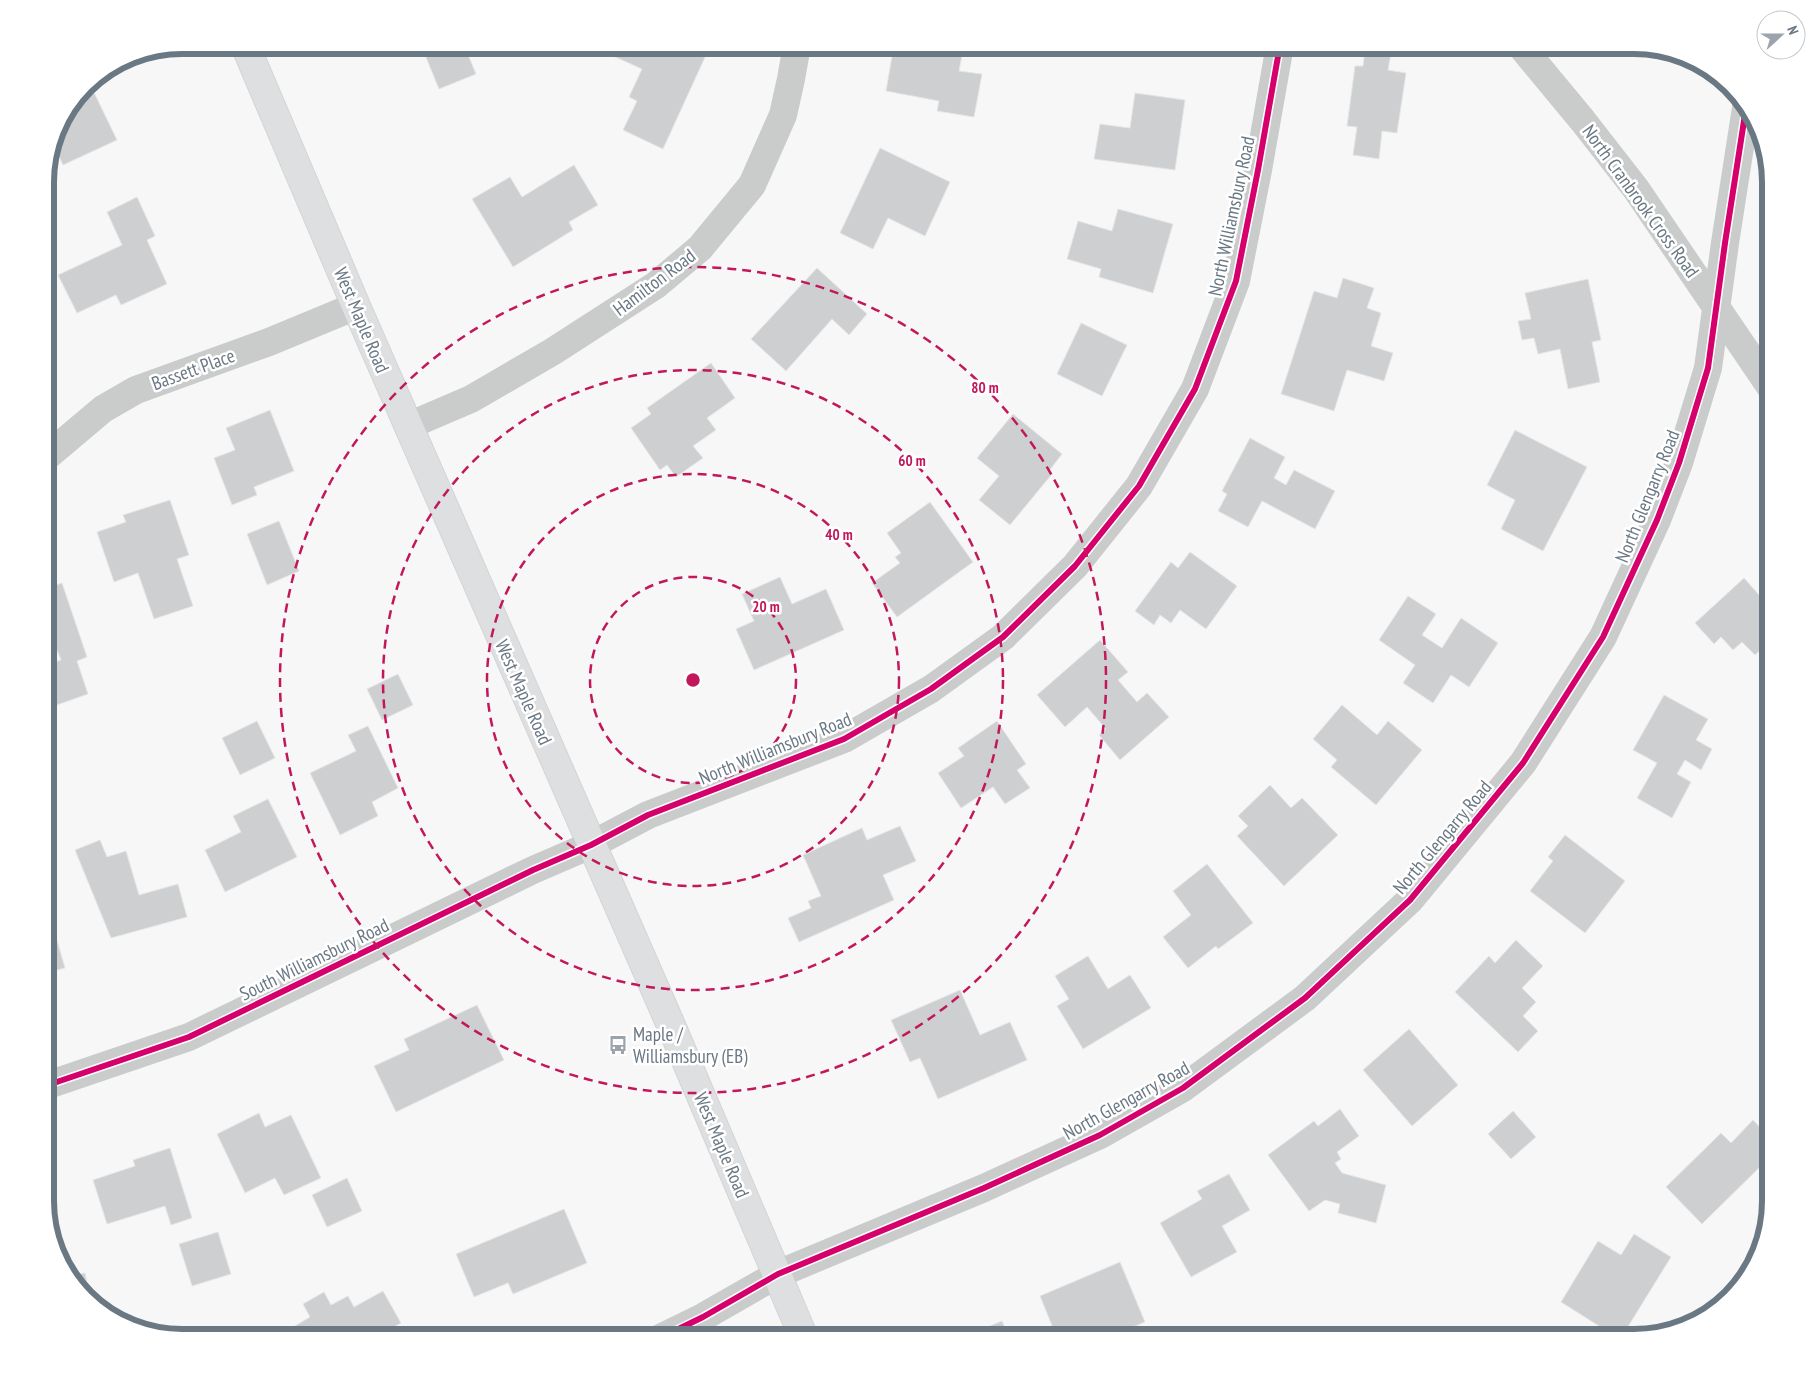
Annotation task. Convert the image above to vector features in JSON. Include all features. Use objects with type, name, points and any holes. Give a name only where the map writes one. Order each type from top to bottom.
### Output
[{"type":"main road","name":"West Maple Road","points":[[249,54],[356,306],[800,1329]]},
{"type":"street","name":"Hamilton Road","points":[[408,426],[471,399],[552,352],[656,285],[700,248],[752,185],[783,115],[795,54]]},
{"type":"street","name":"North Williamsbury Road","points":[[591,845],[648,815],[844,739],[931,689],[1003,637],[1075,566],[1139,486],[1195,389],[1236,281],[1278,54]]},
{"type":"street","name":"North Cranbrook Cross Road","points":[[1527,54],[1636,189],[1762,375]]},
{"type":"street","name":"North Glengarry Road","points":[[678,1329],[778,1274],[984,1188],[1100,1135],[1183,1088],[1305,998],[1410,900],[1523,763],[1603,637],[1657,520],[1679,463],[1708,368],[1745,117]]},
{"type":"street","name":"Bassett Place","points":[[54,450],[103,409],[136,390],[269,342],[356,306]]},
{"type":"street","name":"South Williamsbury Road","points":[[54,1084],[189,1037],[533,870],[591,845]]},
{"type":"building","points":[[425,54],[468,54],[476,74],[439,89]]},
{"type":"building","points":[[614,54],[706,55],[663,149],[623,130],[637,101],[629,97],[642,69],[613,56]]},
{"type":"building","points":[[892,54],[962,54],[959,71],[982,74],[974,117],[937,111],[939,101],[886,91]]},
{"type":"building","points":[[1364,54],[1391,54],[1388,70],[1406,73],[1397,133],[1382,131],[1379,159],[1353,155],[1357,127],[1347,126],[1355,66],[1363,66]]},
{"type":"building","points":[[93,89],[117,140],[63,165],[57,153],[63,132],[75,110]]},
{"type":"building","points":[[1135,93],[1185,100],[1175,170],[1094,159],[1100,124],[1130,128]]},
{"type":"building","points":[[880,148],[950,182],[925,236],[888,218],[873,249],[840,233]]},
{"type":"building","points":[[574,165],[598,205],[569,222],[573,230],[513,267],[472,199],[510,177],[522,197]]},
{"type":"building","points":[[137,197],[155,236],[147,240],[167,284],[121,305],[116,295],[77,313],[58,275],[122,245],[107,212]]},
{"type":"building","points":[[1118,209],[1173,224],[1153,293],[1099,277],[1101,269],[1067,259],[1078,221],[1112,231]]},
{"type":"building","points":[[817,268],[867,314],[849,335],[832,319],[786,371],[751,339]]},
{"type":"building","points":[[1343,278],[1374,288],[1367,308],[1381,313],[1371,346],[1393,353],[1384,381],[1347,370],[1334,411],[1281,394],[1314,291],[1337,298]]},
{"type":"building","points":[[1588,279],[1601,340],[1592,342],[1600,382],[1568,389],[1560,349],[1538,354],[1534,338],[1522,340],[1518,321],[1531,319],[1525,293]]},
{"type":"building","points":[[1081,323],[1127,345],[1102,396],[1057,374]]},
{"type":"building","points":[[711,363],[735,398],[707,418],[716,430],[693,446],[703,458],[676,477],[667,465],[660,470],[631,428],[651,414],[647,408]]},
{"type":"building","points":[[270,410],[294,471],[254,487],[257,495],[232,505],[214,458],[235,450],[226,428]]},
{"type":"building","points":[[1013,414],[1062,454],[1049,471],[1052,474],[1010,525],[979,500],[999,476],[977,458]]},
{"type":"building","points":[[1515,430],[1587,467],[1543,551],[1501,529],[1515,500],[1487,485]]},
{"type":"building","points":[[1250,438],[1285,457],[1274,478],[1286,485],[1294,470],[1335,491],[1315,529],[1262,501],[1248,527],[1218,511],[1227,494],[1222,491]]},
{"type":"building","points":[[170,500],[189,555],[177,559],[193,606],[154,619],[138,573],[114,582],[97,532],[126,522],[123,515]]},
{"type":"building","points":[[930,502],[973,562],[897,617],[872,583],[900,563],[895,557],[901,553],[887,533]]},
{"type":"building","points":[[279,521],[299,571],[267,585],[247,534]]},
{"type":"building","points":[[1190,552],[1237,586],[1206,629],[1180,610],[1171,623],[1160,615],[1154,625],[1135,611],[1171,562],[1178,568]]},
{"type":"building","points":[[780,577],[792,604],[826,589],[844,630],[754,670],[736,629],[754,621],[742,594]]},
{"type":"building","points":[[1744,578],[1762,598],[1762,649],[1755,655],[1742,642],[1733,650],[1721,637],[1714,644],[1695,623]]},
{"type":"building","points":[[62,583],[87,657],[77,661],[88,694],[54,706],[54,662],[61,660],[57,650],[54,651],[54,586]]},
{"type":"building","points":[[1408,596],[1436,614],[1422,635],[1442,648],[1461,618],[1498,643],[1469,687],[1451,675],[1433,703],[1403,683],[1415,665],[1379,640]]},
{"type":"building","points":[[1100,640],[1128,672],[1118,680],[1137,702],[1147,693],[1169,717],[1120,760],[1099,735],[1106,729],[1087,707],[1065,727],[1037,695]]},
{"type":"building","points":[[398,674],[413,705],[382,720],[367,689]]},
{"type":"building","points":[[1664,695],[1708,719],[1696,740],[1712,749],[1701,770],[1685,760],[1677,774],[1691,782],[1672,818],[1637,798],[1657,763],[1633,750]]},
{"type":"building","points":[[1342,705],[1377,735],[1388,721],[1422,750],[1376,805],[1331,767],[1337,760],[1313,739]]},
{"type":"building","points":[[257,721],[275,758],[240,775],[222,738]]},
{"type":"building","points":[[997,721],[1026,764],[1017,770],[1030,788],[1005,804],[993,787],[961,808],[938,773],[964,756],[958,748]]},
{"type":"building","points":[[368,726],[398,788],[372,802],[378,816],[340,835],[310,773],[356,751],[348,735]]},
{"type":"building","points":[[1270,785],[1291,808],[1302,798],[1338,835],[1284,886],[1237,836],[1248,826],[1238,816]]},
{"type":"building","points":[[268,799],[297,857],[225,892],[205,850],[241,832],[233,816]]},
{"type":"building","points":[[900,826],[916,861],[883,875],[894,900],[799,942],[788,918],[811,908],[808,901],[821,896],[803,855],[862,828],[867,840]]},
{"type":"building","points":[[1565,835],[1625,881],[1585,933],[1530,891],[1553,861],[1548,857]]},
{"type":"building","points":[[100,840],[107,857],[126,851],[139,895],[178,884],[187,917],[111,938],[75,850]]},
{"type":"building","points":[[1207,864],[1253,923],[1218,949],[1216,946],[1188,968],[1163,937],[1191,915],[1173,891]]},
{"type":"building","points":[[54,930],[65,968],[54,971]]},
{"type":"building","points":[[1516,940],[1543,966],[1522,988],[1536,1002],[1523,1016],[1538,1031],[1518,1052],[1455,992],[1489,956],[1495,963]]},
{"type":"building","points":[[1088,956],[1108,989],[1130,975],[1151,1008],[1083,1049],[1057,1006],[1069,999],[1055,976]]},
{"type":"building","points":[[960,990],[980,1035],[1010,1022],[1027,1060],[938,1099],[920,1058],[910,1062],[891,1020]]},
{"type":"building","points":[[477,1005],[504,1060],[396,1112],[374,1066],[409,1050],[404,1039]]},
{"type":"building","points":[[1409,1029],[1458,1085],[1412,1126],[1363,1070]]},
{"type":"building","points":[[1340,1109],[1359,1136],[1337,1152],[1341,1159],[1335,1163],[1342,1173],[1386,1185],[1376,1223],[1338,1213],[1340,1204],[1325,1200],[1309,1211],[1268,1155],[1314,1121],[1318,1126]]},
{"type":"building","points":[[1513,1111],[1536,1137],[1511,1159],[1488,1134]]},
{"type":"building","points":[[259,1113],[265,1127],[291,1115],[321,1178],[284,1195],[275,1178],[245,1193],[217,1134]]},
{"type":"building","points":[[1753,1120],[1762,1130],[1762,1165],[1702,1224],[1666,1187],[1721,1133],[1731,1143]]},
{"type":"building","points":[[170,1148],[192,1218],[171,1225],[165,1206],[107,1224],[93,1180],[135,1166],[133,1160]]},
{"type":"building","points":[[1229,1174],[1250,1210],[1222,1226],[1237,1252],[1191,1277],[1160,1223],[1202,1199],[1197,1191]]},
{"type":"building","points":[[347,1178],[362,1211],[327,1227],[312,1195]]},
{"type":"building","points":[[564,1209],[587,1263],[513,1294],[508,1283],[474,1297],[456,1254]]},
{"type":"building","points":[[218,1232],[231,1274],[192,1286],[179,1244]]},
{"type":"building","points":[[1634,1234],[1671,1257],[1627,1329],[1604,1329],[1561,1302],[1598,1241],[1621,1255]]},
{"type":"building","points":[[1120,1262],[1145,1322],[1128,1329],[1053,1329],[1040,1296]]},
{"type":"building","points":[[85,1273],[88,1288],[80,1279],[77,1275]]},
{"type":"building","points":[[383,1291],[401,1323],[391,1329],[290,1329],[310,1317],[303,1304],[324,1292],[331,1305],[348,1296],[354,1307]]},
{"type":"building","points":[[1002,1321],[1005,1329],[983,1329]]},
{"type":"cycle path","points":[[54,1083],[189,1037],[533,870],[591,845],[648,815],[844,739],[931,689],[1003,637],[1075,566],[1139,486],[1195,389],[1236,281],[1278,54]]},
{"type":"cycle path","points":[[678,1329],[778,1274],[984,1188],[1100,1135],[1183,1088],[1305,998],[1410,900],[1523,763],[1603,637],[1657,520],[1679,463],[1708,368],[1745,117]]},
{"type":"place","name":"Maple / Williamsbury (EB)","points":[[618,1045]]}]
